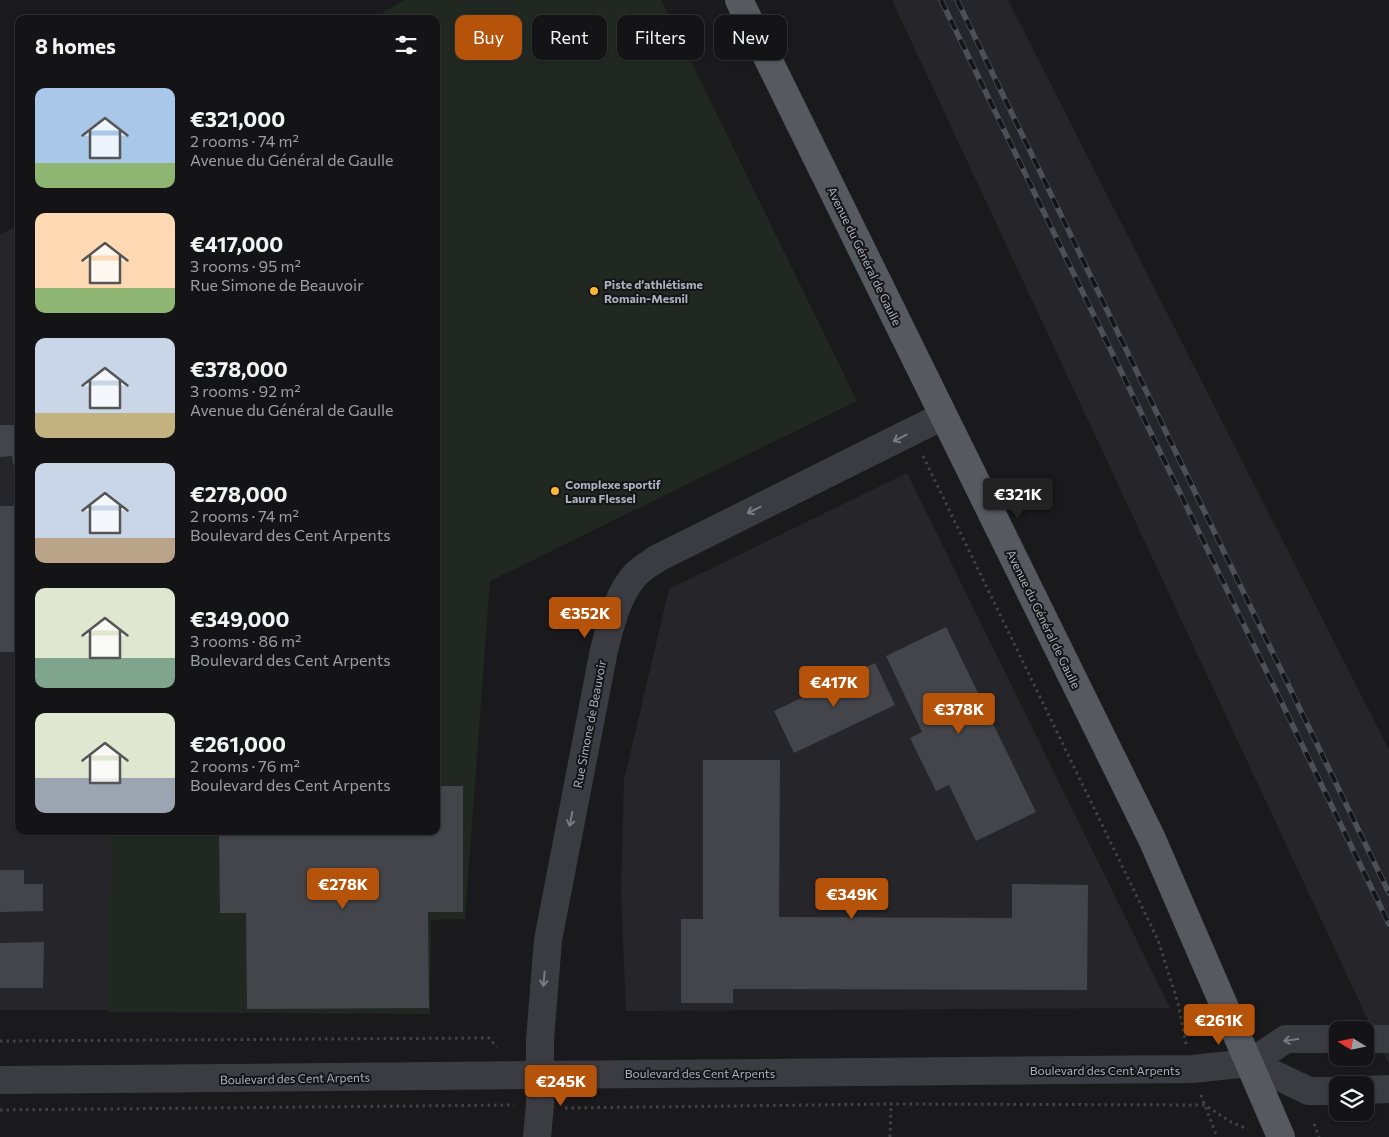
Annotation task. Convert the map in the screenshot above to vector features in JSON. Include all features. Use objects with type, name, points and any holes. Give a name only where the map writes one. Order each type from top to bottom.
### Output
[{"type":"main road","name":"Avenue du Général de Gaulle","points":[[739,0],[1152,839],[1281,1137]]},
{"type":"street","name":"Rue Simone de Beauvoir","points":[[537,1137],[540,1105],[540,1040],[548,940],[604,650],[614,614],[625,591],[636,574],[658,558],[943,416]]},
{"type":"street","name":"Boulevard des Cent Arpents","points":[[0,1080],[1192,1069],[1250,1062],[1286,1039],[1329,1039]]},
{"type":"street","points":[[1374,1039],[1389,1039]]},
{"type":"street","points":[[1250,1062],[1309,1091],[1329,1091]]},
{"type":"street","points":[[1374,1090],[1389,1089]]},
{"type":"path","points":[[915,430],[927,465],[1158,940],[1178,1003],[1192,1069],[1217,1137]]},
{"type":"path","points":[[0,1041],[490,1038],[497,1047]]},
{"type":"path","points":[[890,1137],[891,1104]]},
{"type":"path","points":[[0,1110],[540,1105],[566,1108],[891,1104],[1205,1105],[1231,1122],[1252,1130]]},
{"type":"path","points":[[1314,1124],[1319,1137]]},
{"type":"shaded area","name":"Complexe sportif Laura Flessel","points":[[404,0],[661,0],[668,15],[617,15],[617,60],[690,60],[857,401],[490,581],[465,919],[431,920],[430,1014],[109,1012],[111,835],[440,835],[440,15],[379,15]]},
{"type":"shaded area","points":[[892,0],[1008,0],[1389,750],[1389,1065],[1374,1033],[1374,1021],[1368,1021]]},
{"type":"shaded area","points":[[15,226],[15,835],[111,835],[110,1010],[0,1010],[0,235]]},
{"type":"shaded area","points":[[907,473],[1170,1008],[626,1011],[621,894],[624,780],[669,589]]},
{"type":"building","points":[[0,425],[15,425],[15,465],[13,465],[12,456],[0,457]]},
{"type":"building","points":[[0,506],[15,506],[15,652],[0,652]]},
{"type":"building","points":[[946,627],[1036,812],[976,841],[949,785],[936,791],[910,738],[922,732],[886,656]]},
{"type":"building","points":[[875,663],[895,705],[794,753],[774,711]]},
{"type":"building","points":[[703,760],[780,760],[779,917],[1012,918],[1012,884],[1088,885],[1087,990],[733,989],[733,1003],[681,1003],[681,919],[703,919]]},
{"type":"building","points":[[440,786],[463,786],[463,912],[428,912],[429,1008],[247,1009],[246,913],[220,913],[219,835],[440,835]]},
{"type":"building","points":[[0,870],[24,870],[24,884],[43,884],[43,911],[0,912]]},
{"type":"building","points":[[44,942],[43,988],[0,988],[0,943]]},
{"type":"railway","points":[[941,0],[1389,924]]},
{"type":"railway","points":[[957,0],[1389,893]]},
{"type":"place","name":"Piste d’athlétisme Romain-Mesnil","points":[[594,291]]},
{"type":"place","name":"Complexe sportif Laura Flessel","points":[[555,491]]}]
